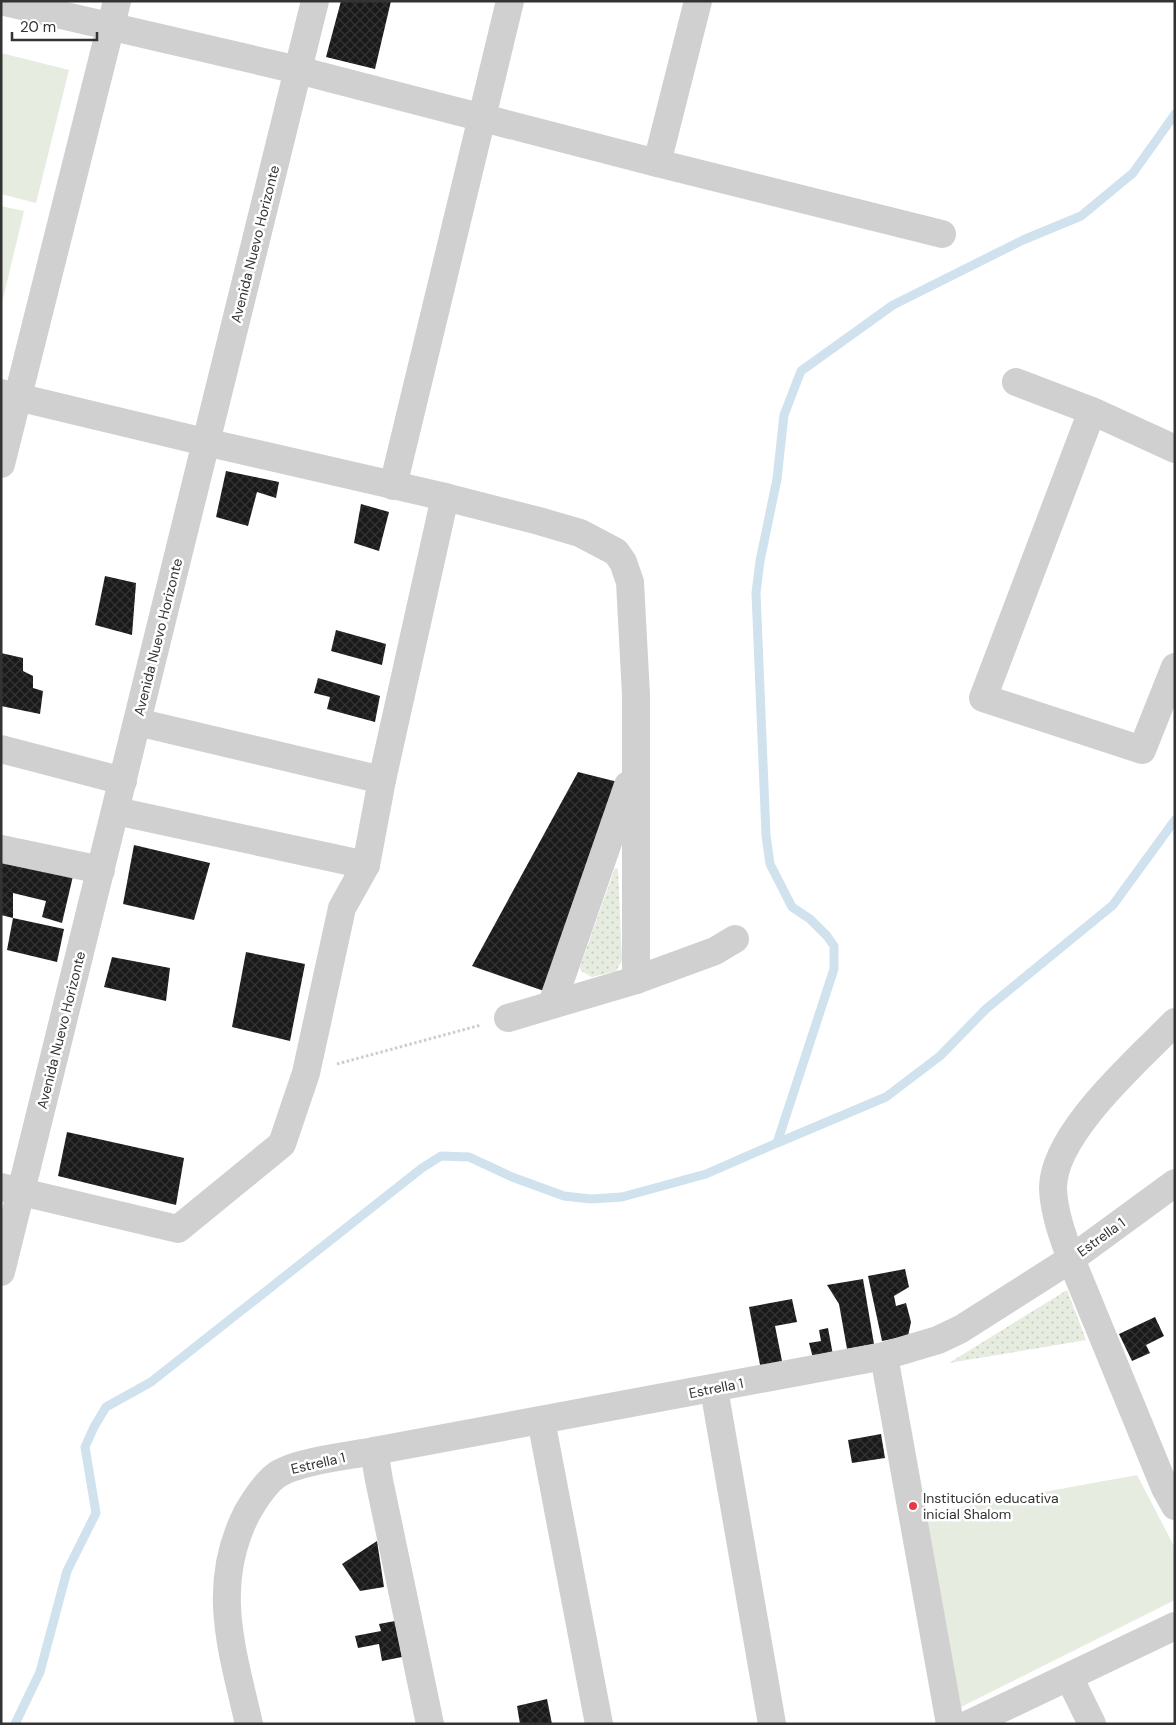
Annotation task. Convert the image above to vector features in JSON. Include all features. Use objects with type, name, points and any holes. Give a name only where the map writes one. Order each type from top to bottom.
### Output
[{"type":"street","points":[[1,1],[298,70],[657,163],[942,234]]},
{"type":"street","points":[[1,464],[10,395],[117,1]]},
{"type":"street","name":"Avenida Nuevo Horizonte","points":[[1,1272],[11,1189],[101,870],[315,1]]},
{"type":"street","points":[[393,486],[510,1]]},
{"type":"street","points":[[657,163],[698,1]]},
{"type":"street","points":[[1016,382],[1092,412],[1175,449]]},
{"type":"street","points":[[10,395],[444,497],[580,533],[616,552],[623,562],[630,582],[636,695],[636,980]]},
{"type":"street","points":[[1092,412],[983,698],[1142,750],[1175,667]]},
{"type":"street","points":[[11,1189],[178,1229],[282,1144],[306,1072],[342,908],[366,865],[382,780],[444,497]]},
{"type":"street","points":[[137,722],[382,780]]},
{"type":"street","points":[[1,749],[123,781]]},
{"type":"street","points":[[552,1004],[635,765]]},
{"type":"street","points":[[116,811],[366,865]]},
{"type":"street","points":[[1,849],[101,870]]},
{"type":"street","points":[[508,1018],[636,980],[715,951],[736,939]]},
{"type":"street","points":[[1172,1493],[1071,1259],[1060,1228],[1053,1188],[1063,1150],[1084,1116],[1175,1022]]},
{"type":"street","name":"Estrella 1","points":[[249,1724],[229,1633],[226,1591],[230,1556],[240,1526],[255,1499],[277,1475],[292,1467],[374,1450],[714,1389],[884,1356],[938,1340],[961,1329],[1071,1259],[1175,1183]]},
{"type":"street","points":[[884,1356],[950,1724]]},
{"type":"street","points":[[714,1389],[772,1724]]},
{"type":"street","points":[[541,1420],[599,1724]]},
{"type":"street","points":[[374,1450],[378,1480],[430,1724]]},
{"type":"street","points":[[969,1724],[1175,1626]]},
{"type":"street","points":[[1068,1677],[1092,1724]]},
{"type":"path","points":[[306,1072],[508,1018]]},
{"type":"shaded area","points":[[1,53],[69,70],[36,203],[1,194]]},
{"type":"shaded area","points":[[1,206],[24,211],[1,307]]},
{"type":"shaded area","points":[[615,868],[618,869],[622,961],[616,971],[592,977],[581,971],[580,967]]},
{"type":"shaded area","points":[[1067,1290],[1086,1340],[949,1363]]},
{"type":"shaded area","points":[[1137,1475],[1175,1548],[1175,1600],[961,1707],[923,1514]]},
{"type":"building","points":[[341,1],[391,1],[375,69],[326,57]]},
{"type":"building","points":[[226,471],[279,482],[276,498],[257,492],[248,526],[216,517]]},
{"type":"building","points":[[361,504],[389,512],[379,551],[354,543]]},
{"type":"building","points":[[105,576],[136,583],[132,635],[95,625]]},
{"type":"building","points":[[336,630],[386,644],[382,665],[331,651]]},
{"type":"building","points":[[1,653],[23,658],[23,671],[33,676],[33,688],[43,691],[40,714],[1,706]]},
{"type":"building","points":[[318,678],[380,696],[375,722],[327,709],[330,697],[314,693]]},
{"type":"building","points":[[578,772],[622,783],[544,991],[472,966]]},
{"type":"building","points":[[134,845],[210,863],[194,920],[123,904]]},
{"type":"building","points":[[1,861],[73,876],[62,923],[42,917],[46,901],[13,893],[13,918],[1,915]]},
{"type":"building","points":[[13,918],[64,929],[57,962],[7,950]]},
{"type":"building","points":[[246,952],[305,964],[290,1041],[232,1027]]},
{"type":"building","points":[[112,957],[170,968],[166,1001],[104,987]]},
{"type":"building","points":[[67,1132],[184,1158],[176,1205],[58,1176]]},
{"type":"building","points":[[905,1269],[909,1287],[894,1296],[896,1306],[906,1303],[911,1322],[908,1336],[882,1341],[868,1276]]},
{"type":"building","points":[[863,1279],[874,1344],[847,1349],[839,1304],[827,1285]]},
{"type":"building","points":[[792,1299],[797,1322],[775,1326],[783,1366],[761,1370],[749,1307]]},
{"type":"building","points":[[1155,1317],[1164,1336],[1146,1345],[1150,1353],[1132,1361],[1119,1334]]},
{"type":"building","points":[[828,1328],[833,1355],[813,1358],[809,1343],[821,1341],[819,1330]]},
{"type":"building","points":[[881,1434],[885,1458],[852,1463],[848,1440]]},
{"type":"building","points":[[377,1541],[384,1587],[360,1591],[342,1564]]},
{"type":"building","points":[[395,1621],[402,1657],[382,1661],[379,1644],[358,1648],[355,1636],[381,1631],[379,1624]]},
{"type":"building","points":[[547,1699],[552,1724],[520,1724],[517,1706]]},
{"type":"waterway","points":[[15,1724],[40,1672],[67,1571],[96,1513],[85,1447],[106,1407],[151,1382],[422,1168],[441,1156],[469,1157],[512,1177],[564,1196],[591,1199],[622,1197],[706,1174],[777,1143],[834,969],[834,946],[810,919],[792,907],[770,864],[766,835],[756,593],[760,561],[777,479],[784,415],[801,371],[893,305],[1023,240],[1081,216],[1133,173],[1175,114]]},
{"type":"waterway","points":[[777,1143],[886,1097],[940,1056],[986,1009],[1113,905],[1175,820]]},
{"type":"place","name":"Institución educativa inicial Shalom","points":[[913,1506]]}]
